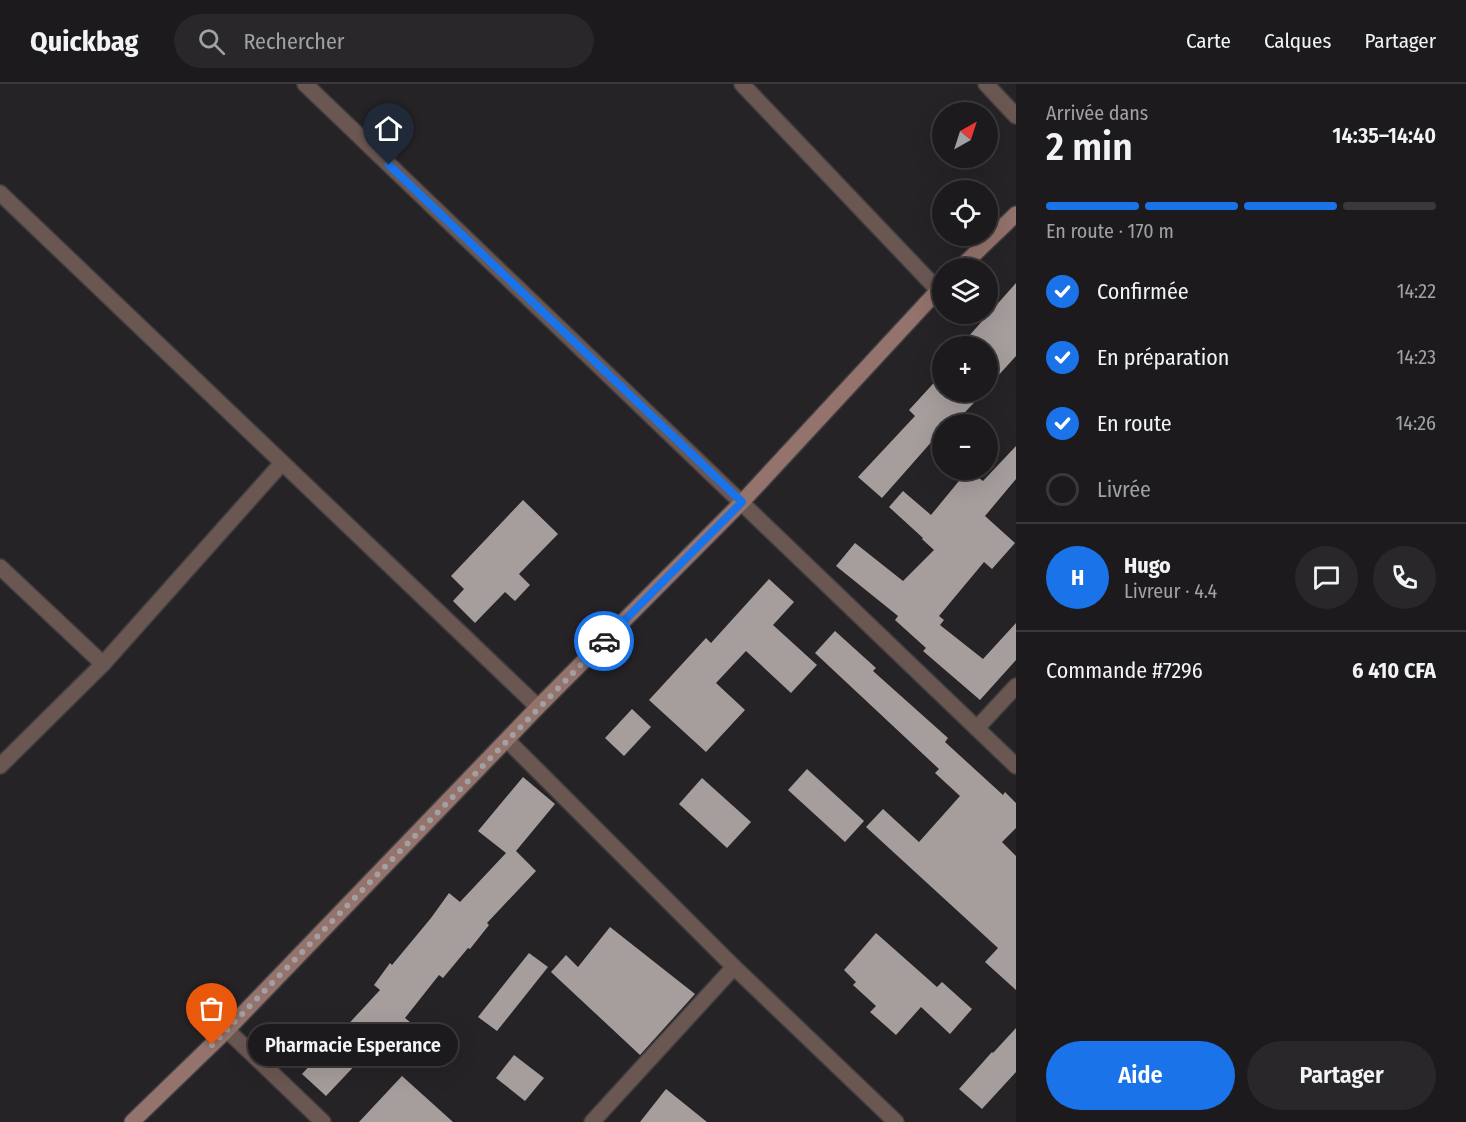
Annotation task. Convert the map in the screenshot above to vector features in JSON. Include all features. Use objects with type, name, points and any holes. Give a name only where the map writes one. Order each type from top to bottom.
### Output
[{"type":"street","points":[[305,84],[1016,766]]},
{"type":"street","points":[[742,84],[932,280]]},
{"type":"street","points":[[986,84],[1016,116]]},
{"type":"street","points":[[0,193],[538,707]]},
{"type":"street","points":[[970,258],[1016,214]]},
{"type":"street","points":[[132,1122],[227,1030],[538,707],[742,502],[932,297]]},
{"type":"street","points":[[0,766],[103,664],[282,463]]},
{"type":"street","points":[[0,567],[103,664]]},
{"type":"street","points":[[977,728],[1016,686]]},
{"type":"street","points":[[507,740],[734,967],[896,1122]]},
{"type":"street","points":[[592,1122],[734,967]]},
{"type":"street","points":[[227,1030],[323,1122]]},
{"type":"building","points":[[1016,283],[1016,356],[998,376],[998,336],[969,336],[980,324],[998,324],[998,303]]},
{"type":"building","points":[[932,385],[932,402],[975,402],[963,414],[932,414],[932,441],[882,498],[858,477],[915,416],[909,410]]},
{"type":"building","points":[[1016,446],[1016,479],[985,516],[1015,543],[992,569],[984,562],[939,616],[944,620],[940,625],[983,659],[1016,623],[1016,660],[980,700],[923,651],[926,648],[895,620],[898,616],[836,566],[855,543],[903,581],[934,550],[889,507],[903,491],[931,515],[960,480],[998,480],[998,465]]},
{"type":"building","points":[[523,500],[558,534],[519,574],[530,585],[515,601],[505,592],[475,623],[453,601],[464,589],[451,576]]},
{"type":"building","points":[[769,579],[794,602],[773,625],[817,665],[791,693],[746,651],[716,683],[745,710],[706,752],[649,700],[706,638],[711,643]]},
{"type":"building","points":[[835,631],[876,668],[873,671],[948,738],[945,742],[1003,795],[1005,792],[1016,803],[1016,828],[1002,842],[1016,856],[1016,990],[985,962],[998,948],[866,827],[883,809],[919,842],[960,796],[935,773],[939,769],[815,653]]},
{"type":"building","points":[[632,709],[651,727],[624,756],[605,738]]},
{"type":"building","points":[[807,769],[864,821],[845,842],[788,790]]},
{"type":"building","points":[[523,777],[555,804],[516,851],[536,871],[487,923],[489,925],[470,949],[468,948],[443,978],[439,975],[405,1018],[426,1035],[406,1061],[379,1040],[326,1096],[302,1074],[380,990],[374,985],[390,963],[392,965],[431,918],[449,893],[460,902],[506,853],[478,831]]},
{"type":"building","points":[[702,778],[751,822],[727,848],[679,804]]},
{"type":"building","points":[[610,927],[695,994],[640,1055],[551,972],[566,955],[578,967]]},
{"type":"building","points":[[876,933],[937,987],[942,982],[972,1009],[950,1034],[921,1007],[896,1035],[870,1012],[876,1006],[853,985],[856,982],[844,970]]},
{"type":"building","points":[[529,953],[548,967],[497,1031],[478,1017]]},
{"type":"building","points":[[1016,1028],[1016,1072],[982,1109],[959,1089]]},
{"type":"building","points":[[514,1055],[544,1078],[525,1101],[496,1078]]},
{"type":"building","points":[[402,1076],[453,1122],[359,1122]]},
{"type":"building","points":[[666,1089],[707,1122],[640,1122]]},
{"type":"way so far","points":[[212,1045],[604,641]]},
{"type":"place","name":"Pharmacie Esperance","points":[[212,1045]]},
{"type":"route","points":[[389,165],[742,502],[604,641]]}]
